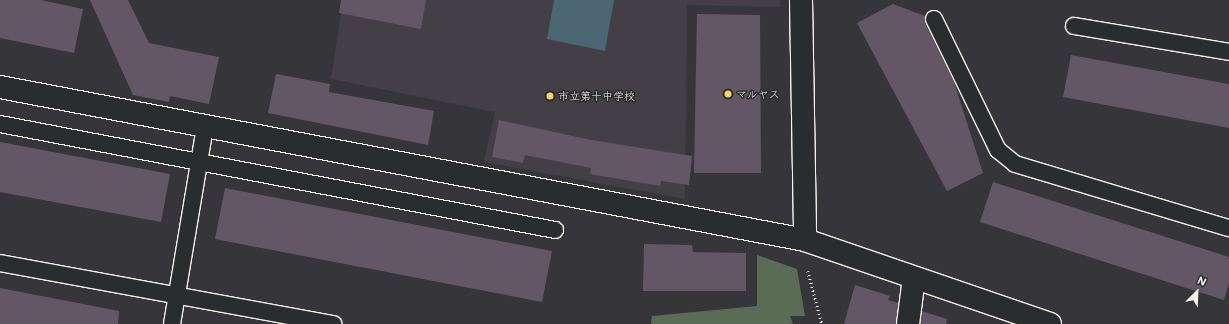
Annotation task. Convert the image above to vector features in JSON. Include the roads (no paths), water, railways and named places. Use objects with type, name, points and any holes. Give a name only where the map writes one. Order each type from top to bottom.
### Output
[{"type":"street","points":[[801,0],[803,240]]},
{"type":"street","points":[[0,87],[803,240],[1050,324]]},
{"type":"street","points":[[908,324],[914,278]]},
{"type":"lane","points":[[934,19],[998,150],[1016,164],[1229,228]]},
{"type":"lane","points":[[1074,26],[1229,52]]},
{"type":"lane","points":[[0,124],[555,230]]},
{"type":"lane","points":[[172,324],[205,127]]},
{"type":"lane","points":[[0,264],[332,324]]},
{"type":"water","points":[[554,0],[614,0],[605,51],[547,39]]},
{"type":"place","name":"マルヤス","points":[[728,94]]},
{"type":"place","name":"市立第十中学校","points":[[550,96]]}]
